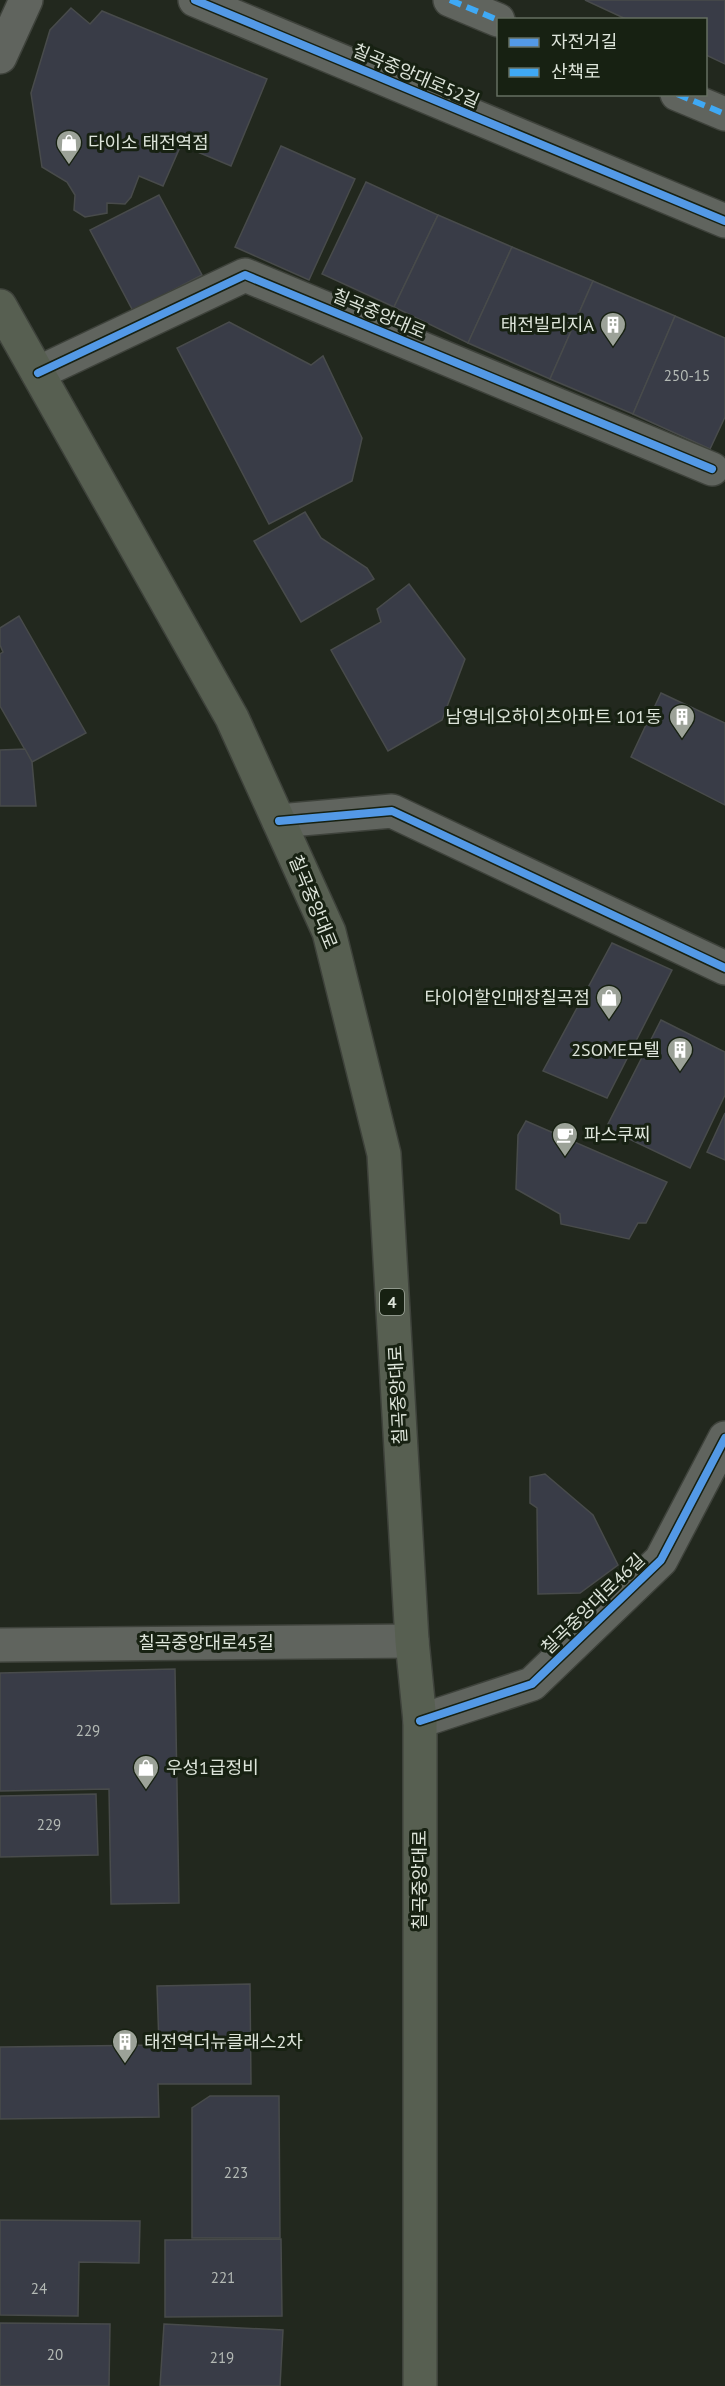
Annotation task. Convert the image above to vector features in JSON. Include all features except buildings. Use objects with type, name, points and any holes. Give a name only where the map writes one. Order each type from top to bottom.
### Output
[{"type":"main road","name":"칠곡중앙대로","points":[[0,306],[232,718],[279,821],[329,932],[384,1154],[412,1641],[420,1721],[420,2386]]},
{"type":"street","points":[[0,57],[26,0]]},
{"type":"street","name":"칠곡중앙대로52길","points":[[195,0],[725,221]]},
{"type":"street","points":[[450,0],[497,20]]},
{"type":"street","points":[[682,96],[725,114]]},
{"type":"street","name":"칠곡중앙대로","points":[[39,373],[245,275],[712,469]]},
{"type":"street","points":[[279,821],[392,811],[725,969]]},
{"type":"street","name":"칠곡중앙대로46길","points":[[420,1721],[532,1684],[661,1560],[725,1438]]},
{"type":"street","name":"칠곡중앙대로45길","points":[[0,1645],[412,1641]]},
{"type":"marked path","points":[[450,0],[497,20]]},
{"type":"marked path","points":[[682,96],[725,114]]},
{"type":"cycle path","points":[[195,0],[725,221]]},
{"type":"cycle path","points":[[38,373],[245,275],[712,469]]},
{"type":"cycle path","points":[[279,821],[392,811],[725,968]]},
{"type":"cycle path","points":[[420,1721],[532,1684],[661,1560],[725,1438]]},
{"type":"place","name":"다이소 태전역점","points":[[69,166]]},
{"type":"place","name":"태전빌리지A","points":[[613,348]]},
{"type":"place","name":"남영네오하이츠아파트 101동","points":[[682,740]]},
{"type":"place","name":"타이어할인매장칠곡점","points":[[609,1021]]},
{"type":"place","name":"2SOME모텔","points":[[680,1073]]},
{"type":"place","name":"파스쿠찌","points":[[565,1158]]},
{"type":"place","name":"우성1급정비","points":[[146,1791]]},
{"type":"place","name":"태전역더뉴클래스2차","points":[[125,2065]]}]
